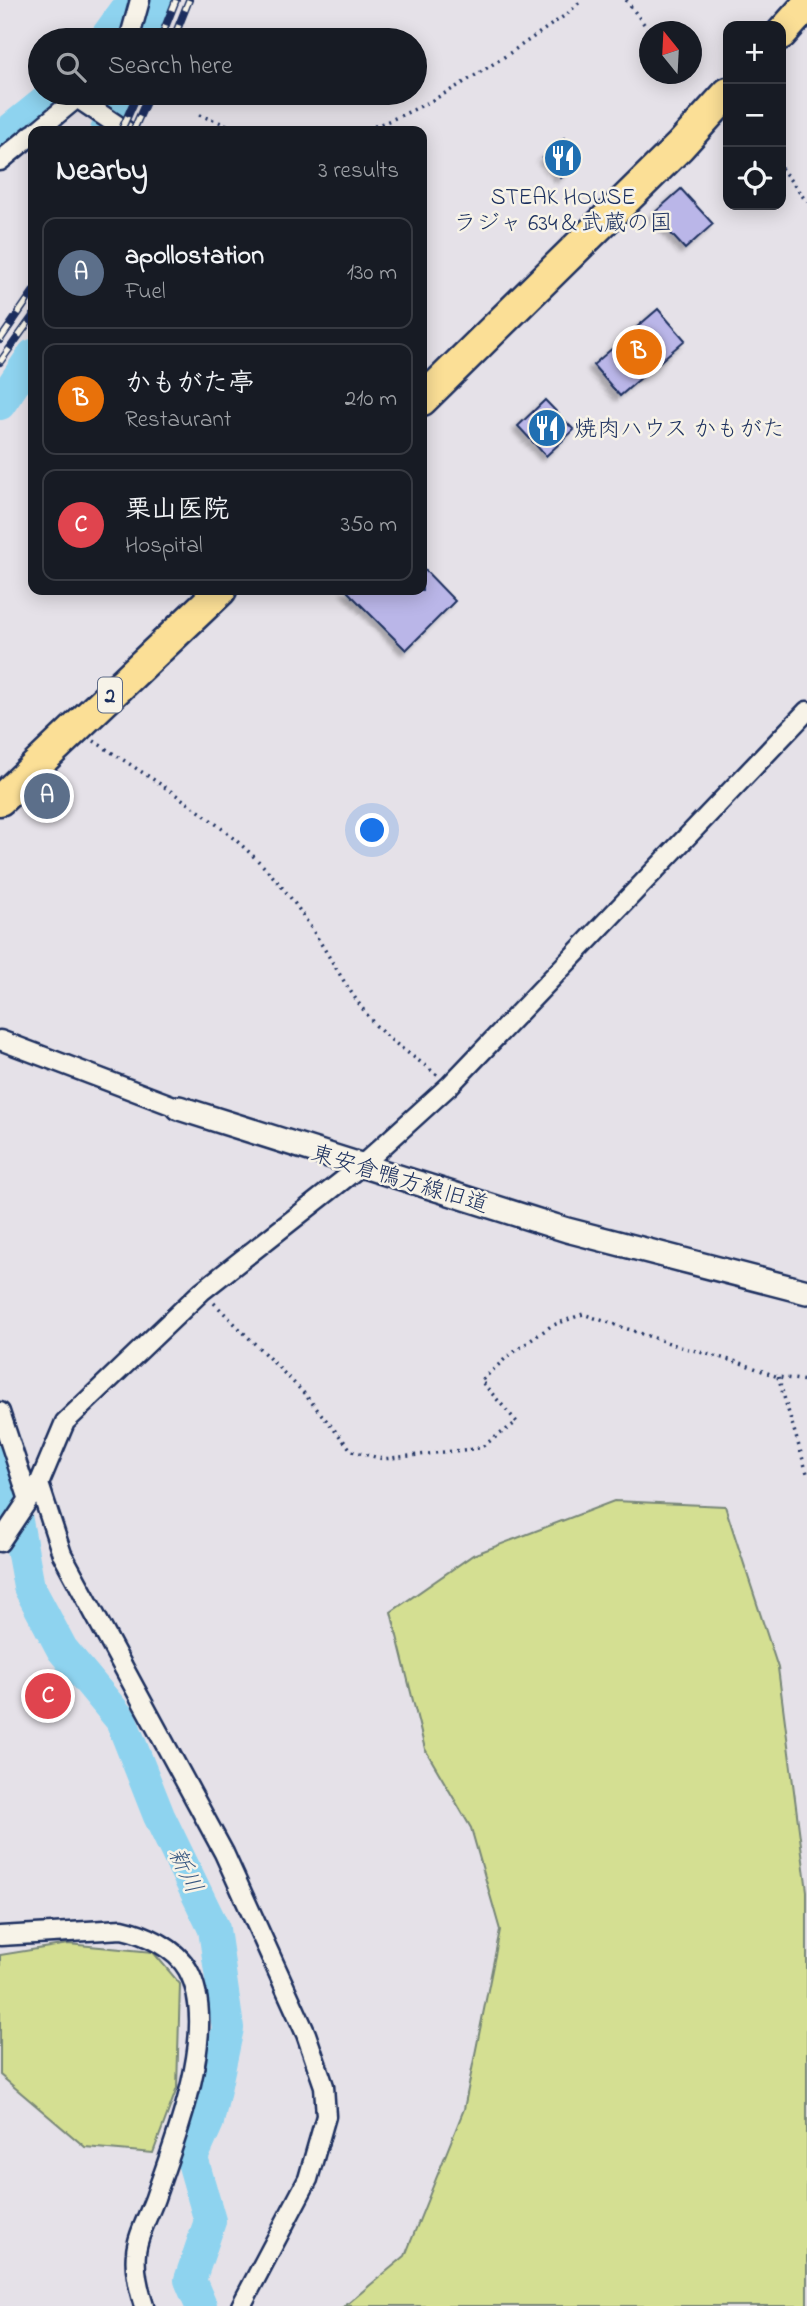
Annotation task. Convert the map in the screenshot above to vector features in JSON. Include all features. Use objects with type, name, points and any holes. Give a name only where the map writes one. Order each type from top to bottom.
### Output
[{"type":"highway","points":[[786,28],[807,5]]},
{"type":"highway","points":[[427,395],[680,146],[723,99]]},
{"type":"highway","name":"2","points":[[0,800],[216,595]]},
{"type":"street","points":[[134,28],[140,6]]},
{"type":"street","points":[[43,126],[68,105]]},
{"type":"street","points":[[92,105],[114,124]]},
{"type":"street","points":[[0,161],[28,139]]},
{"type":"street","points":[[0,1542],[33,1490],[65,1422],[202,1291],[361,1166],[450,1086],[807,710]]},
{"type":"street","name":"東安倉鴨方線旧道","points":[[0,1040],[179,1108],[361,1166],[567,1230],[807,1292]]},
{"type":"street","points":[[0,1412],[62,1554],[224,1853],[306,2034],[324,2086],[326,2116],[308,2179],[241,2306]]},
{"type":"street","points":[[0,1936],[122,1929],[140,1933],[166,1947],[188,1969],[200,2006],[197,2060],[136,2252],[139,2290],[144,2306]]},
{"type":"path","points":[[427,104],[456,89],[567,14],[582,0]]},
{"type":"path","points":[[626,0],[642,21]]},
{"type":"path","points":[[376,126],[425,105]]},
{"type":"path","points":[[199,115],[230,126]]},
{"type":"path","points":[[786,175],[807,202]]},
{"type":"path","points":[[74,729],[192,804],[274,877],[304,913],[374,1024],[450,1086]]},
{"type":"path","points":[[202,1291],[302,1391],[352,1451],[383,1459],[480,1448],[517,1422],[481,1381],[506,1357],[551,1326],[583,1314],[778,1377],[807,1381]]},
{"type":"path","points":[[778,1377],[807,1473]]},
{"type":"green space","points":[[614,1501],[725,1506],[778,1668],[807,1891],[807,2306],[345,2306],[405,2256],[464,2109],[500,1930],[471,1828],[425,1749],[391,1612],[473,1555]]},
{"type":"green space","points":[[68,1944],[153,1952],[180,1984],[177,2088],[153,2153],[85,2147],[0,2075],[0,1955]]},
{"type":"building","name":"STEAK HOUSE ラジャ 634＆武蔵の国","points":[[564,138],[583,158],[561,178],[543,158]]},
{"type":"building","points":[[681,189],[713,224],[685,249],[653,214]]},
{"type":"building","points":[[658,309],[685,340],[620,396],[593,365]]},
{"type":"building","points":[[545,400],[574,430],[546,456],[518,426]]},
{"type":"building","points":[[427,572],[455,601],[406,650],[351,595],[427,595]]},
{"type":"waterway","points":[[113,28],[133,0]]},
{"type":"waterway","name":"新川","points":[[152,28],[160,0]]},
{"type":"waterway","points":[[0,138],[41,105]]},
{"type":"waterway","name":"新川","points":[[108,126],[119,105]]},
{"type":"waterway","name":"新川","points":[[0,404],[28,362]]},
{"type":"waterway","name":"新川","points":[[0,1461],[11,1488],[29,1587],[62,1649],[121,1720],[159,1816],[214,1929],[228,2028],[208,2122],[192,2158],[210,2221],[190,2280],[201,2306]]},
{"type":"railway","points":[[165,28],[176,0]]},
{"type":"railway","points":[[178,28],[189,0]]},
{"type":"railway","points":[[123,126],[133,105]]},
{"type":"railway","points":[[135,126],[145,105]]},
{"type":"railway","points":[[0,340],[28,299]]},
{"type":"railway","points":[[0,362],[28,323]]},
{"type":"place","name":"STEAK HOUSE ラジャ 634＆武蔵の国","points":[[563,158]]},
{"type":"place","name":"かもがた亭","points":[[639,352]]},
{"type":"place","name":"焼肉ハウス かもがた","points":[[547,428]]},
{"type":"place","name":"apollostation","points":[[47,796]]},
{"type":"place","name":"栗山医院","points":[[48,1696]]}]
